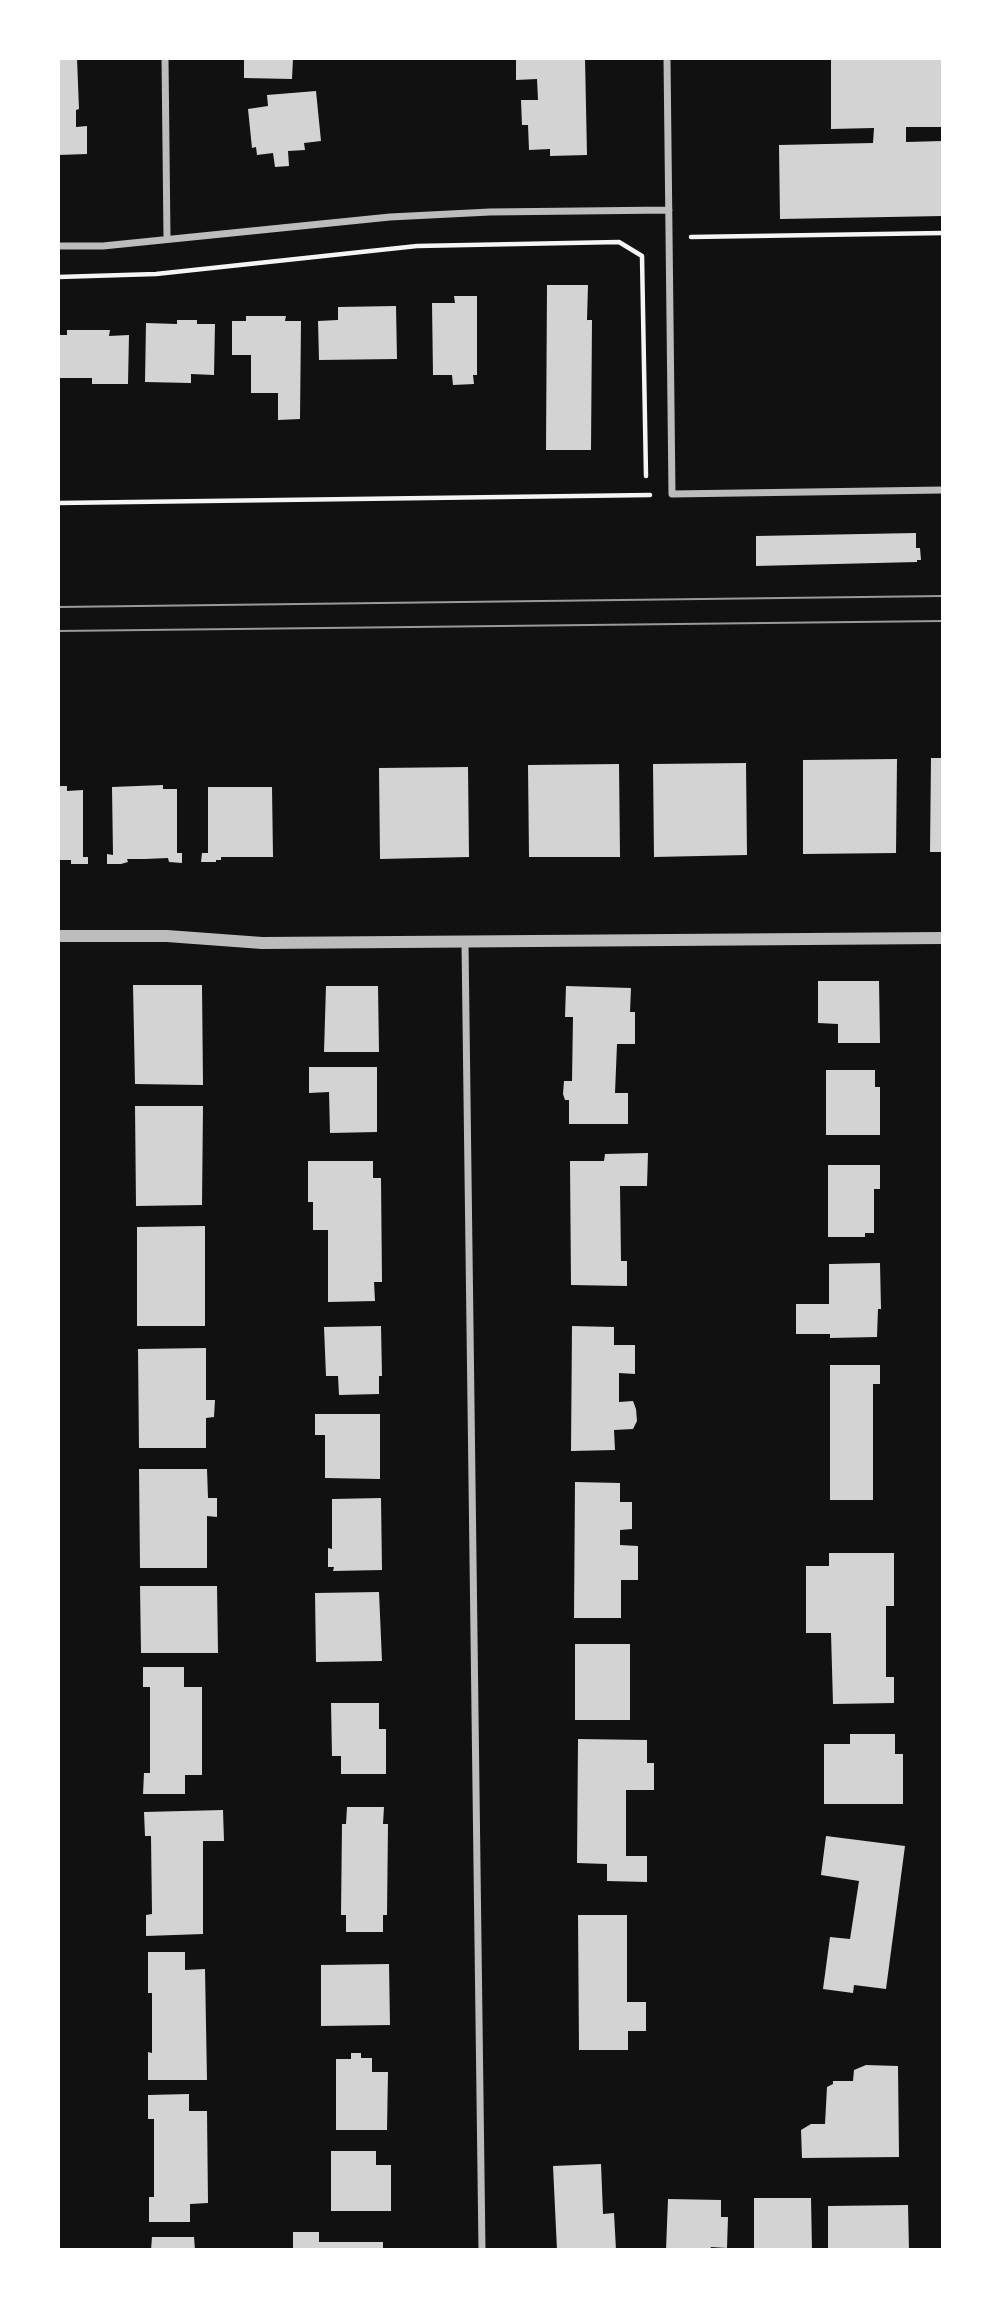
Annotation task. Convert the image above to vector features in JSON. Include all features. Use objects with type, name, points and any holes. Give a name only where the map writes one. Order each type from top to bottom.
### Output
[{"type":"street","points":[[165,58],[167,238]]},
{"type":"street","points":[[667,58],[672,494],[943,491]]},
{"type":"street","points":[[58,246],[103,246],[402,216],[669,210]]},
{"type":"street","points":[[58,936],[167,936],[262,943],[943,938]]},
{"type":"street","points":[[465,943],[482,2250]]},
{"type":"path","points":[[669,237],[943,233]]},
{"type":"path","points":[[58,276],[156,274],[417,246],[619,242],[642,256],[647,495]]},
{"type":"path","points":[[58,503],[672,494]]},
{"type":"building","points":[[58,58],[77,58],[79,109],[76,110],[76,127],[87,126],[87,154],[58,155]]},
{"type":"building","points":[[244,58],[293,58],[292,79],[244,78]]},
{"type":"building","points":[[516,58],[585,58],[587,155],[550,156],[550,149],[529,150],[528,125],[522,125],[521,100],[538,100],[537,79],[516,80]]},
{"type":"building","points":[[831,58],[943,58],[943,127],[906,127],[906,142],[943,141],[943,216],[780,219],[779,145],[873,143],[874,128],[831,129]]},
{"type":"building","points":[[316,91],[321,141],[304,143],[305,150],[288,151],[289,166],[275,167],[273,153],[257,155],[256,147],[252,148],[248,109],[268,106],[267,95]]},
{"type":"building","points":[[547,285],[588,285],[587,320],[592,320],[591,450],[546,450]]},
{"type":"building","points":[[454,296],[477,296],[477,375],[473,375],[474,384],[453,385],[452,375],[433,375],[432,303],[455,303]]},
{"type":"building","points":[[396,306],[397,359],[319,360],[318,321],[338,320],[338,307]]},
{"type":"building","points":[[246,316],[286,316],[285,321],[301,321],[300,419],[278,420],[278,393],[251,393],[251,355],[232,355],[232,321],[246,321]]},
{"type":"building","points":[[177,320],[215,324],[214,375],[191,374],[191,383],[145,382],[146,323],[177,324]]},
{"type":"building","points":[[67,330],[110,330],[109,336],[129,335],[128,384],[92,384],[92,378],[59,378],[59,335],[67,335]]},
{"type":"building","points":[[916,533],[916,548],[920,548],[921,560],[917,562],[756,566],[756,536]]},
{"type":"building","points":[[931,758],[943,758],[943,852],[930,852]]},
{"type":"building","points":[[897,759],[896,853],[803,854],[803,760]]},
{"type":"building","points":[[746,763],[747,855],[654,857],[653,764]]},
{"type":"building","points":[[619,764],[620,857],[529,857],[528,765]]},
{"type":"building","points":[[468,767],[469,857],[380,859],[379,768]]},
{"type":"building","points":[[163,785],[163,789],[177,789],[177,853],[182,853],[182,863],[169,862],[168,858],[127,859],[128,862],[121,864],[107,864],[107,854],[113,855],[112,787]]},
{"type":"building","points":[[58,786],[67,786],[67,791],[83,790],[83,857],[88,857],[88,864],[71,864],[71,860],[58,860]]},
{"type":"building","points":[[208,787],[272,787],[273,857],[221,857],[221,860],[216,862],[201,862],[202,853],[208,853]]},
{"type":"building","points":[[818,981],[879,981],[880,1043],[838,1043],[838,1024],[818,1023]]},
{"type":"building","points":[[133,985],[202,985],[203,1085],[135,1084]]},
{"type":"building","points":[[326,986],[378,986],[379,1052],[324,1052]]},
{"type":"building","points":[[566,986],[631,988],[630,1012],[635,1012],[635,1044],[617,1044],[615,1093],[628,1093],[628,1124],[569,1124],[569,1100],[565,1100],[563,1094],[564,1081],[572,1081],[573,1017],[565,1017]]},
{"type":"building","points":[[309,1067],[377,1067],[377,1132],[330,1133],[329,1092],[309,1093]]},
{"type":"building","points":[[826,1070],[875,1070],[875,1087],[880,1087],[880,1135],[826,1135]]},
{"type":"building","points":[[135,1106],[203,1106],[202,1205],[136,1206]]},
{"type":"building","points":[[648,1153],[647,1186],[620,1186],[621,1261],[627,1261],[627,1286],[571,1285],[570,1161],[604,1161],[605,1154]]},
{"type":"building","points":[[308,1161],[373,1161],[373,1178],[381,1178],[382,1282],[374,1282],[375,1301],[328,1302],[328,1230],[313,1230],[313,1202],[308,1202]]},
{"type":"building","points":[[828,1165],[880,1165],[880,1189],[874,1189],[874,1233],[865,1233],[865,1237],[828,1237]]},
{"type":"building","points":[[205,1226],[205,1326],[137,1326],[137,1227]]},
{"type":"building","points":[[880,1263],[881,1309],[878,1309],[877,1337],[830,1338],[830,1334],[796,1334],[796,1304],[829,1304],[829,1264]]},
{"type":"building","points":[[381,1326],[382,1376],[379,1376],[379,1394],[339,1395],[338,1376],[326,1376],[324,1327]]},
{"type":"building","points":[[572,1326],[614,1327],[614,1345],[635,1345],[635,1374],[619,1373],[619,1402],[633,1401],[637,1421],[633,1429],[614,1430],[615,1450],[571,1451]]},
{"type":"building","points":[[206,1348],[206,1400],[215,1400],[214,1417],[206,1418],[206,1448],[139,1448],[138,1349]]},
{"type":"building","points":[[830,1365],[880,1365],[880,1384],[873,1384],[873,1500],[830,1500]]},
{"type":"building","points":[[315,1414],[380,1414],[380,1479],[325,1478],[325,1435],[315,1435]]},
{"type":"building","points":[[139,1469],[207,1469],[208,1498],[217,1498],[217,1517],[207,1516],[207,1568],[140,1568]]},
{"type":"building","points":[[575,1482],[620,1483],[620,1502],[632,1502],[632,1529],[620,1530],[620,1545],[638,1546],[638,1580],[621,1580],[621,1618],[574,1618]]},
{"type":"building","points":[[381,1498],[382,1570],[333,1571],[334,1567],[328,1567],[328,1548],[332,1549],[332,1499]]},
{"type":"building","points":[[829,1553],[894,1553],[894,1606],[886,1606],[886,1677],[894,1677],[894,1703],[833,1704],[831,1633],[806,1633],[806,1566],[829,1566]]},
{"type":"building","points":[[140,1586],[217,1586],[218,1653],[141,1653]]},
{"type":"building","points":[[379,1592],[382,1661],[316,1662],[315,1593]]},
{"type":"building","points":[[575,1644],[630,1644],[630,1720],[575,1720]]},
{"type":"building","points":[[143,1667],[184,1667],[184,1687],[202,1687],[202,1775],[185,1775],[185,1794],[143,1794],[144,1773],[150,1773],[150,1687],[143,1687]]},
{"type":"building","points":[[331,1703],[379,1703],[379,1729],[386,1729],[386,1774],[341,1774],[341,1756],[332,1756]]},
{"type":"building","points":[[850,1734],[895,1734],[895,1754],[903,1754],[903,1804],[824,1804],[824,1744],[850,1744]]},
{"type":"building","points":[[578,1739],[647,1740],[647,1763],[654,1763],[654,1790],[626,1790],[626,1856],[647,1856],[647,1882],[607,1881],[607,1864],[577,1863]]},
{"type":"building","points":[[347,1807],[384,1807],[383,1824],[388,1824],[387,1915],[383,1915],[383,1932],[346,1932],[346,1915],[341,1915],[342,1824],[346,1824]]},
{"type":"building","points":[[223,1810],[224,1841],[203,1841],[203,1934],[146,1936],[146,1915],[152,1914],[151,1836],[145,1836],[144,1812]]},
{"type":"building","points":[[826,1836],[905,1846],[886,1989],[854,1985],[853,1993],[823,1989],[830,1937],[850,1939],[859,1881],[821,1875]]},
{"type":"building","points":[[578,1915],[627,1915],[627,2002],[646,2002],[646,2031],[628,2031],[628,2050],[579,2050]]},
{"type":"building","points":[[148,1952],[185,1952],[185,1970],[205,1969],[207,2080],[148,2080],[148,2052],[152,2053],[152,1993],[148,1993]]},
{"type":"building","points":[[389,1964],[390,2025],[321,2026],[321,1965]]},
{"type":"building","points":[[351,2053],[361,2053],[361,2058],[372,2058],[372,2072],[388,2072],[387,2130],[336,2130],[336,2059],[351,2059]]},
{"type":"building","points":[[866,2065],[898,2066],[899,2157],[802,2158],[801,2130],[811,2124],[825,2124],[827,2087],[833,2084],[833,2081],[853,2081],[854,2070]]},
{"type":"building","points":[[189,2094],[189,2111],[207,2111],[208,2203],[190,2204],[190,2222],[149,2222],[149,2197],[154,2197],[154,2119],[148,2119],[148,2095]]},
{"type":"building","points":[[331,2151],[376,2151],[376,2165],[391,2165],[391,2211],[331,2211]]},
{"type":"building","points":[[601,2164],[603,2214],[614,2213],[616,2250],[557,2250],[553,2166]]},
{"type":"building","points":[[754,2198],[811,2198],[812,2250],[754,2250]]},
{"type":"building","points":[[668,2199],[721,2200],[721,2217],[728,2217],[727,2248],[666,2250]]},
{"type":"building","points":[[908,2205],[909,2250],[828,2249],[828,2206]]},
{"type":"building","points":[[293,2232],[319,2232],[319,2242],[383,2242],[383,2250],[293,2250]]},
{"type":"building","points":[[152,2237],[194,2237],[195,2250],[151,2250]]},
{"type":"tram line","points":[[58,607],[943,596]]},
{"type":"tram line","points":[[58,631],[943,621]]}]
